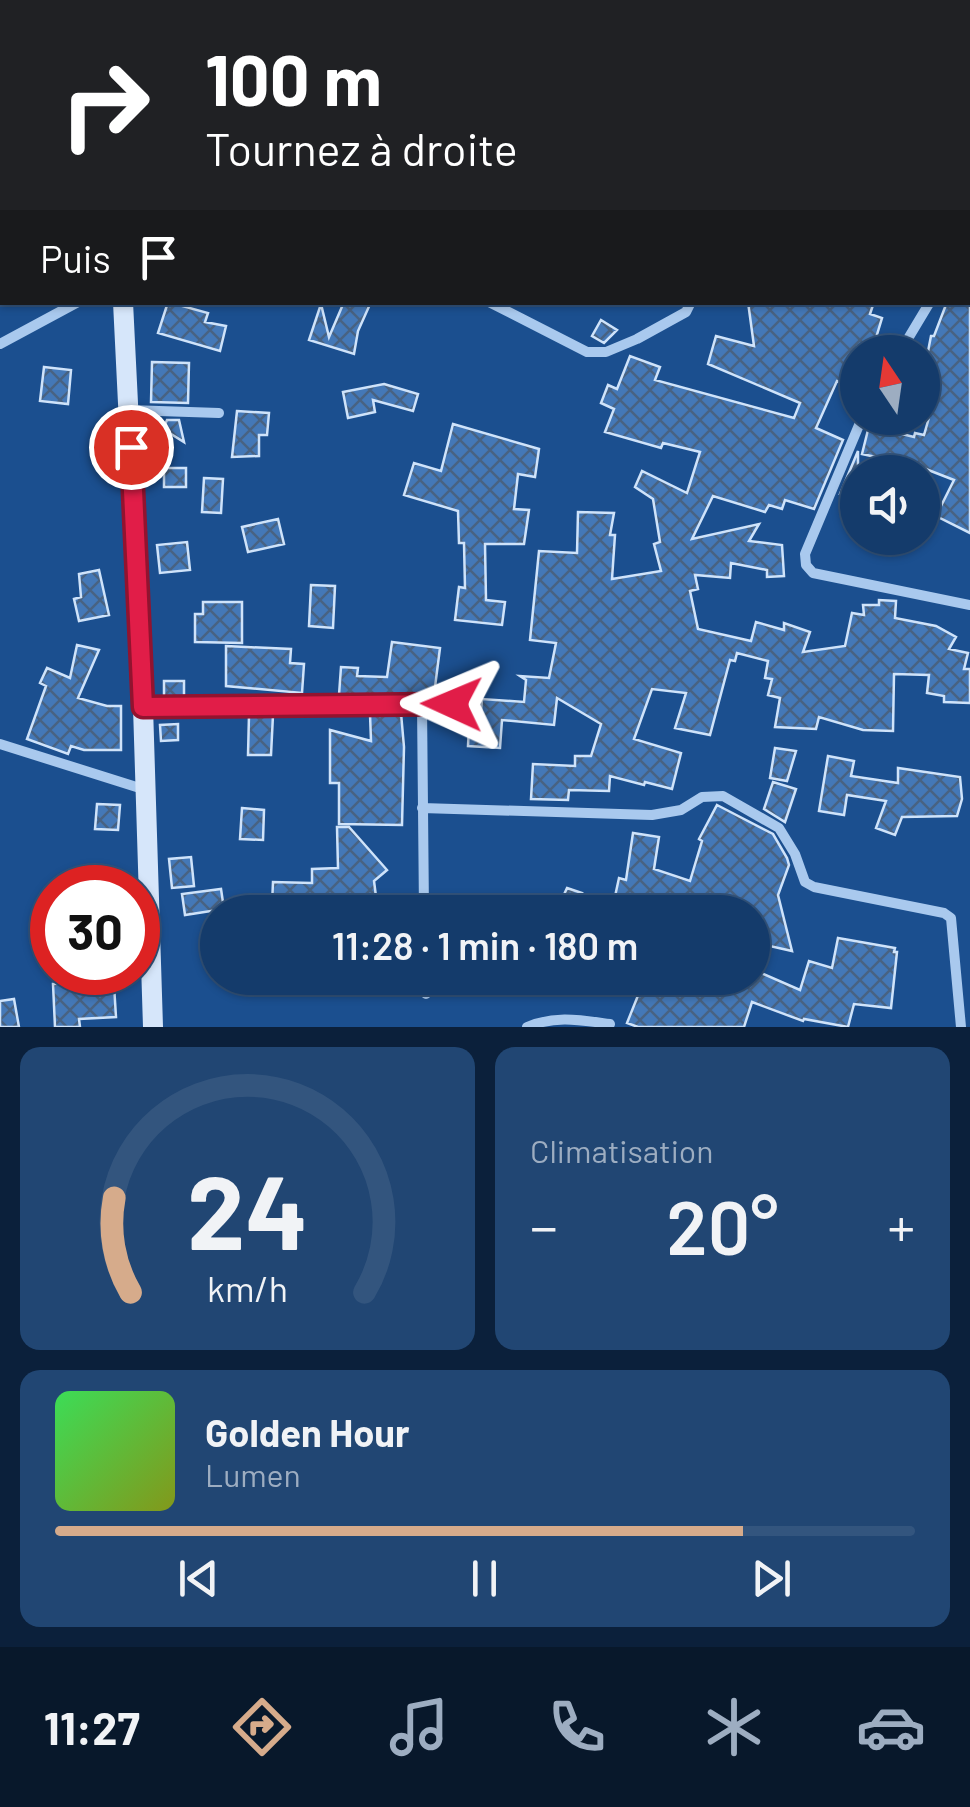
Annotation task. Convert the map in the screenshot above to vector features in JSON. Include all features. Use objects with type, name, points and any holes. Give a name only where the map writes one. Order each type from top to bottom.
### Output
[{"type":"main road","points":[[123,305],[154,1027]]},
{"type":"street","points":[[0,344],[72,305]]},
{"type":"street","points":[[495,305],[587,352],[606,352],[637,338],[686,312],[690,305]]},
{"type":"street","points":[[910,335],[928,305]]},
{"type":"street","points":[[129,410],[219,412]]},
{"type":"street","points":[[855,435],[804,554],[812,573],[970,605]]},
{"type":"street","points":[[422,704],[424,895]]},
{"type":"street","points":[[143,707],[452,704]]},
{"type":"street","points":[[0,744],[146,790]]},
{"type":"street","points":[[422,808],[652,815],[682,810],[713,794],[723,796],[779,828],[795,854],[805,882],[814,887],[944,913],[950,918],[954,925],[961,1027]]},
{"type":"street","points":[[528,1027],[547,1019],[565,1018],[610,1024]]},
{"type":"building","points":[[167,305],[208,313],[205,322],[226,326],[220,351],[158,333]]},
{"type":"building","points":[[321,305],[329,337],[343,305],[370,305],[358,331],[354,354],[309,340]]},
{"type":"building","points":[[748,305],[873,305],[870,314],[882,318],[877,335],[840,335],[840,382],[837,381],[816,428],[843,440],[814,509],[785,500],[782,509],[769,505],[765,512],[713,496],[692,539],[759,524],[749,541],[782,545],[784,576],[767,577],[767,570],[731,563],[730,578],[695,575],[698,589],[690,591],[698,629],[751,641],[756,622],[784,630],[784,623],[810,632],[803,652],[845,646],[852,613],[864,615],[863,605],[879,605],[879,600],[896,601],[895,618],[936,626],[956,637],[949,649],[968,653],[964,669],[970,669],[970,703],[944,702],[944,696],[927,693],[929,675],[894,674],[893,731],[863,730],[819,717],[816,729],[775,727],[780,698],[768,695],[772,679],[765,678],[768,661],[737,653],[735,661],[730,660],[710,735],[675,728],[686,693],[652,689],[634,739],[681,753],[672,789],[610,776],[609,791],[569,790],[568,800],[531,799],[533,764],[575,766],[575,756],[591,756],[601,724],[557,698],[554,725],[502,720],[500,748],[468,746],[469,725],[480,726],[482,699],[524,702],[526,680],[520,676],[549,678],[556,643],[530,640],[539,551],[577,553],[578,512],[614,513],[610,535],[615,535],[612,579],[661,571],[654,544],[660,542],[653,499],[635,487],[642,471],[687,493],[700,452],[663,443],[661,448],[605,432],[614,409],[601,403],[608,385],[617,389],[630,356],[660,367],[655,380],[794,418],[800,403],[708,364],[716,336],[754,346]]},
{"type":"building","points":[[946,305],[970,305],[970,533],[940,518],[940,508],[954,480],[940,475],[940,455],[862,454],[867,435],[940,435],[940,335],[934,335]]},
{"type":"building","points":[[601,320],[617,330],[604,343],[592,336]]},
{"type":"building","points":[[152,362],[189,363],[188,403],[151,402]]},
{"type":"building","points":[[44,367],[71,370],[68,404],[40,401]]},
{"type":"building","points":[[384,384],[418,394],[413,411],[373,400],[375,412],[348,418],[343,392]]},
{"type":"building","points":[[237,411],[269,413],[267,435],[259,435],[259,456],[232,457]]},
{"type":"building","points":[[167,420],[179,420],[184,442],[163,429]]},
{"type":"building","points":[[453,424],[539,449],[535,477],[518,474],[514,509],[529,510],[524,544],[485,544],[486,600],[505,602],[502,625],[455,620],[459,587],[465,588],[464,543],[459,543],[458,511],[404,495],[414,463],[441,471]]},
{"type":"building","points":[[164,468],[186,468],[186,487],[164,487]]},
{"type":"building","points":[[204,478],[223,479],[221,513],[202,512]]},
{"type":"building","points":[[278,519],[284,544],[248,552],[242,527]]},
{"type":"building","points":[[187,542],[190,570],[160,573],[157,545]]},
{"type":"building","points":[[99,570],[109,615],[79,621],[74,599],[81,597],[79,574]]},
{"type":"building","points":[[311,585],[335,586],[333,628],[309,626]]},
{"type":"building","points":[[203,602],[242,602],[242,643],[195,642],[195,614],[203,614]]},
{"type":"building","points":[[392,642],[440,648],[434,695],[339,695],[341,667],[358,668],[357,676],[387,677]]},
{"type":"building","points":[[77,645],[99,650],[78,698],[121,706],[121,750],[71,746],[68,754],[27,739],[46,686],[40,683],[47,668],[70,678]]},
{"type":"building","points":[[226,646],[291,649],[290,663],[304,664],[302,693],[226,686]]},
{"type":"building","points":[[164,681],[184,681],[184,698],[164,698]]},
{"type":"building","points":[[401,713],[402,825],[339,824],[339,783],[330,783],[330,730],[371,741],[370,714]]},
{"type":"building","points":[[249,715],[273,715],[271,755],[248,755]]},
{"type":"building","points":[[178,724],[178,740],[161,741],[160,725]]},
{"type":"building","points":[[775,748],[796,751],[787,781],[770,778]]},
{"type":"building","points":[[828,756],[854,761],[851,776],[898,783],[898,768],[960,777],[962,799],[957,816],[902,817],[895,835],[876,828],[886,801],[847,795],[844,815],[819,811]]},
{"type":"building","points":[[773,782],[796,789],[785,822],[764,809]]},
{"type":"building","points":[[97,804],[120,805],[118,830],[95,829]]},
{"type":"building","points":[[717,805],[773,834],[789,865],[778,895],[792,951],[770,946],[770,895],[615,895],[619,878],[626,880],[633,833],[659,837],[654,869],[690,881],[702,841],[699,839]]},
{"type":"building","points":[[242,808],[264,810],[263,840],[240,839]]},
{"type":"building","points":[[337,827],[349,827],[387,870],[374,881],[376,895],[272,895],[273,882],[312,883],[312,869],[338,868]]},
{"type":"building","points":[[191,857],[194,886],[172,888],[169,859]]},
{"type":"building","points":[[567,888],[582,893],[581,895],[564,895]]},
{"type":"building","points":[[221,889],[222,895],[200,895],[200,913],[185,915],[182,894]]},
{"type":"building","points":[[838,938],[895,948],[891,1008],[854,1004],[848,1027],[803,1021],[752,1002],[744,1027],[638,1027],[627,1023],[638,995],[770,995],[770,977],[800,990],[809,961],[832,968]]},
{"type":"building","points":[[54,995],[115,995],[116,1017],[79,1019],[80,1027],[55,1027]]},
{"type":"building","points":[[14,999],[19,1027],[0,1027],[0,1001]]},
{"type":"route","points":[[131,447],[143,707],[452,704]]}]
